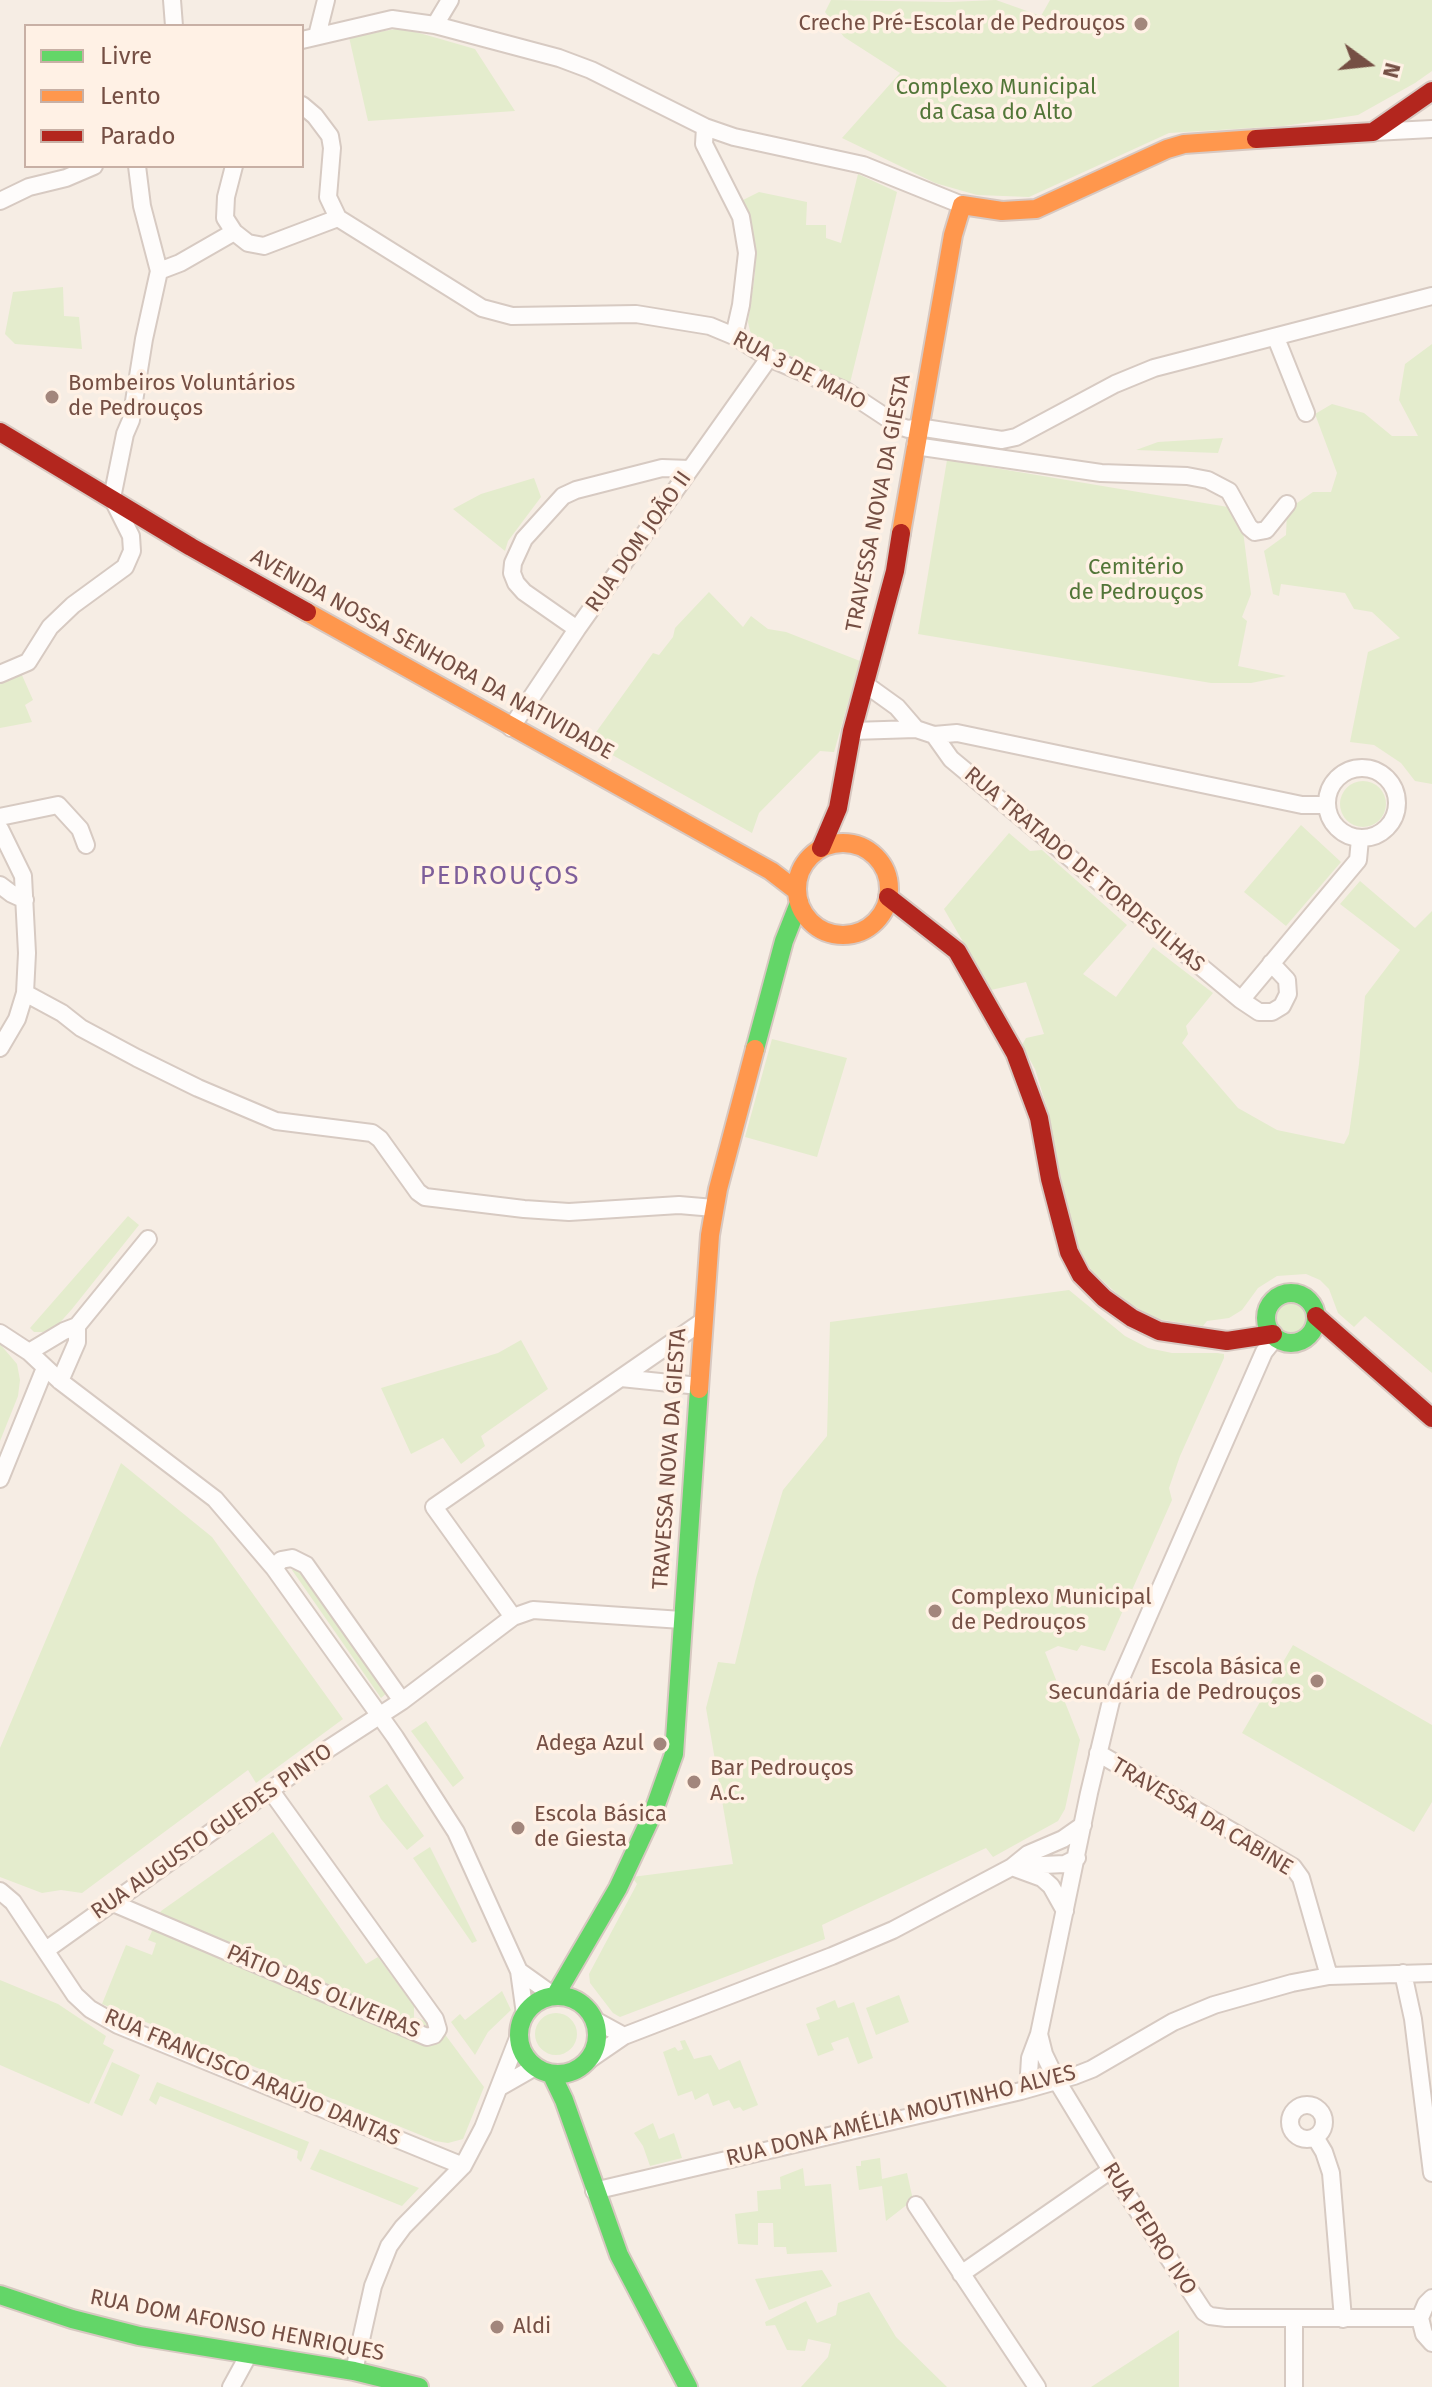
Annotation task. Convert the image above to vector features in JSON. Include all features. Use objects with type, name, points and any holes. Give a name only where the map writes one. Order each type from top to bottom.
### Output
[{"type":"street","points":[[172,0],[174,24]]},
{"type":"street","points":[[309,38],[326,0]]},
{"type":"street","points":[[435,25],[450,0]]},
{"type":"street","points":[[309,38],[392,19],[435,25],[559,58],[591,70],[705,127],[734,137],[863,165],[962,205],[1002,211],[1036,209],[1152,155],[1184,144],[1432,129]]},
{"type":"street","points":[[1373,132],[1432,91]]},
{"type":"street","points":[[233,168],[226,197],[225,218],[234,232],[248,243],[264,246],[338,218],[328,197],[330,136],[304,107]]},
{"type":"street","points":[[705,127],[704,144],[741,217],[747,253],[734,336]]},
{"type":"street","points":[[0,201],[29,187],[74,176],[90,168]]},
{"type":"street","points":[[0,674],[28,662],[50,627],[73,605],[125,567],[132,551],[131,536],[112,498],[125,434],[131,420],[159,271],[142,206],[137,168]]},
{"type":"street","name":"TRAVESSA NOVA DA GIESTA","points":[[821,848],[838,808],[852,731],[895,571],[916,437],[953,235],[962,205]]},
{"type":"street","name":"RUA 3 DE MAIO","points":[[338,218],[482,308],[497,314],[636,314],[710,326],[734,336],[769,358],[846,391],[916,437],[1002,440],[1016,437],[1115,384],[1154,368],[1432,296]]},
{"type":"street","points":[[159,271],[180,263],[234,232]]},
{"type":"street","points":[[1276,338],[1306,413]]},
{"type":"street","name":"RUA DOM JOÃO II","points":[[511,728],[577,629],[769,358]]},
{"type":"street","name":"AVENIDA NOSSA SENHORA DA NATIVIDADE","points":[[0,418],[72,475]]},
{"type":"street","name":"AVENIDA NOSSA SENHORA DA NATIVIDADE","points":[[0,432],[191,547],[771,871],[798,897]]},
{"type":"street","points":[[916,437],[1101,473],[1187,476],[1208,480],[1229,491],[1255,532],[1266,530],[1287,504]]},
{"type":"street","points":[[577,629],[516,583],[512,573],[513,563],[524,539],[563,496],[576,490],[662,468],[690,469]]},
{"type":"street","name":"RUA TRATADO DE TORDESILHAS","points":[[865,684],[897,707],[916,729]]},
{"type":"street","name":"RUA TRATADO DE TORDESILHAS","points":[[852,731],[916,729],[934,735],[957,733],[1302,805],[1327,805]]},
{"type":"street","name":"RUA TRATADO DE TORDESILHAS","points":[[934,735],[951,759],[1259,1012],[1272,1012],[1282,1006],[1288,994],[1287,980],[1271,963]]},
{"type":"street","points":[[1362,768],[1383,774],[1396,793],[1396,815],[1381,833],[1360,839],[1341,832],[1333,824],[1327,805],[1328,794],[1340,775],[1362,768]]},
{"type":"street","points":[[0,817],[58,805],[80,829],[86,845]]},
{"type":"street","points":[[838,808],[863,848]]},
{"type":"street","points":[[0,829],[23,876],[27,953],[25,993],[17,1019],[0,1048]]},
{"type":"street","points":[[1241,1000],[1358,860],[1360,839]]},
{"type":"street","points":[[784,941],[822,930],[848,935],[871,925],[879,917],[888,897],[888,882],[884,868],[875,856],[863,848],[850,843],[821,848],[802,868],[798,897],[804,914],[822,930]]},
{"type":"street","points":[[771,871],[802,868]]},
{"type":"street","points":[[0,885],[25,900]]},
{"type":"street","name":"TRAVESSA NOVA DA GIESTA","points":[[560,1997],[572,1967],[618,1888],[671,1766],[677,1733],[703,1321],[714,1208],[798,897]]},
{"type":"street","points":[[888,897],[957,951],[1015,1053],[1039,1118],[1050,1179],[1069,1252],[1081,1275],[1104,1298],[1132,1318],[1166,1333],[1227,1341],[1274,1336]]},
{"type":"street","points":[[871,925],[924,927]]},
{"type":"street","points":[[25,993],[137,1058],[276,1121],[372,1133],[425,1197],[569,1212],[679,1205],[714,1208]]},
{"type":"street","points":[[29,1352],[77,1326],[148,1239]]},
{"type":"street","points":[[1213,1337],[1241,1328],[1255,1320],[1279,1296],[1294,1293],[1307,1298],[1316,1316],[1432,1418]]},
{"type":"street","points":[[1269,1307],[1266,1321],[1274,1336],[1282,1341],[1296,1342],[1309,1335],[1314,1329],[1316,1316]]},
{"type":"street","points":[[682,1620],[533,1610],[513,1617],[434,1507],[703,1321]]},
{"type":"street","points":[[60,1381],[77,1342],[77,1326]]},
{"type":"street","points":[[0,1333],[29,1352],[60,1381],[215,1499],[274,1568],[379,1716],[456,1832],[519,1971],[525,2014]]},
{"type":"street","points":[[1309,1335],[1350,1346]]},
{"type":"street","points":[[1065,1911],[1111,1701],[1264,1352],[1274,1336]]},
{"type":"street","points":[[0,1479],[45,1368]]},
{"type":"street","points":[[621,1378],[699,1386]]},
{"type":"street","points":[[274,1568],[281,1560],[292,1558],[306,1565],[402,1701]]},
{"type":"street","name":"RUA AUGUSTO GUEDES PINTO","points":[[46,1950],[402,1701],[513,1617]]},
{"type":"street","name":"TRAVESSA DA CABINE","points":[[1098,1753],[1293,1867],[1301,1878],[1329,1976]]},
{"type":"street","name":"PÁTIO DAS OLIVEIRAS","points":[[113,1903],[427,2037],[434,2035],[438,2029],[435,2019],[271,1791]]},
{"type":"street","points":[[499,2088],[517,2075],[578,2069],[624,2036],[893,1930],[1012,1867],[1028,1854],[1063,1839],[1083,1825]]},
{"type":"street","points":[[1012,1867],[1065,1864],[1077,1858]]},
{"type":"street","points":[[1012,1867],[1042,1878],[1051,1886],[1065,1911]]},
{"type":"street","name":"RUA FRANCISCO ARAÚJO DANTAS","points":[[0,1891],[13,1902],[75,1995],[90,2009],[118,2025],[463,2166]]},
{"type":"street","name":"RUA PEDRO IVO","points":[[1065,1911],[1039,2034],[1032,2047],[1028,2070],[1031,2078],[1051,2083],[1204,2312],[1226,2318],[1420,2318]]},
{"type":"street","points":[[519,1971],[588,2011],[597,2038],[589,2060]]},
{"type":"street","points":[[1403,1973],[1413,2019],[1432,2173]]},
{"type":"street","name":"RUA DONA AMÉLIA MOUTINHO ALVES","points":[[594,2191],[1051,2083],[1092,2069],[1173,2022],[1214,2005],[1292,1983],[1329,1976],[1432,1973]]},
{"type":"street","points":[[354,2371],[373,2286],[389,2246],[403,2227],[463,2166],[483,2128],[525,2014],[535,2003],[560,1997]]},
{"type":"street","points":[[593,2019],[624,2036]]},
{"type":"street","points":[[518,2038],[522,2051],[551,2072],[564,2100],[619,2255],[688,2387]]},
{"type":"street","points":[[1315,2137],[1331,2173],[1343,2319]]},
{"type":"street","points":[[961,2274],[1111,2170]]},
{"type":"street","points":[[916,2205],[1037,2387]]},
{"type":"street","name":"RUA DOM AFONSO HENRIQUES","points":[[0,2295],[72,2319],[128,2333],[354,2371],[419,2387]]},
{"type":"street","points":[[1432,2298],[1420,2318],[1424,2334],[1432,2343]]},
{"type":"street","points":[[1294,2319],[1294,2387]]},
{"type":"street","points":[[231,2387],[249,2354]]},
{"type":"green space","name":"Complexo Municipal da Casa do Alto","points":[[831,0],[996,0],[1041,16],[1050,0],[1432,0],[1432,71],[1358,115],[1284,126],[1169,133],[1029,197],[977,195],[935,183],[842,138],[900,73],[844,37],[825,12]]},
{"type":"green space","points":[[402,28],[475,49],[515,111],[368,121],[349,37]]},
{"type":"green space","points":[[858,174],[897,192],[850,383],[758,341],[750,331],[748,322],[755,273],[751,220],[743,200],[759,192],[807,202],[806,225],[826,225],[826,238],[841,243]]},
{"type":"green space","points":[[63,287],[64,316],[79,317],[82,349],[15,344],[5,334],[13,292]]},
{"type":"green space","points":[[1432,344],[1432,784],[1415,781],[1401,763],[1374,745],[1350,742],[1368,652],[1400,638],[1372,612],[1354,609],[1345,593],[1281,584],[1279,596],[1273,594],[1264,551],[1286,535],[1287,510],[1313,492],[1331,492],[1337,473],[1315,414],[1332,404],[1364,413],[1392,436],[1418,436],[1399,400],[1405,364]]},
{"type":"green space","points":[[1223,438],[1218,453],[1136,450],[1158,442]]},
{"type":"green space","name":"Cemitério de Pedrouços","points":[[947,460],[1228,507],[1235,511],[1243,531],[1251,594],[1242,617],[1247,621],[1238,666],[1286,676],[1251,683],[1211,683],[918,634]]},
{"type":"green space","points":[[534,478],[541,497],[508,541],[505,551],[453,509],[481,494]]},
{"type":"green space","points":[[709,592],[743,627],[751,616],[768,629],[786,632],[860,661],[834,752],[820,751],[759,813],[752,833],[589,742],[653,653],[659,655],[673,637],[675,628]]},
{"type":"green space","points":[[21,673],[33,700],[25,705],[32,722],[0,728],[0,678]]},
{"type":"green space","points":[[1363,781],[1379,788],[1386,804],[1379,820],[1363,827],[1347,820],[1340,804],[1347,788]]},
{"type":"green space","points":[[1301,825],[1341,862],[1286,926],[1244,892]]},
{"type":"green space","points":[[1009,833],[1030,851],[1042,850],[1127,925],[1083,974],[1116,997],[1153,947],[1213,993],[1186,1026],[1188,1034],[1182,1043],[1238,1108],[1277,1130],[1344,1144],[1349,1134],[1359,1064],[1365,996],[1400,950],[1340,904],[1360,881],[1415,928],[1432,911],[1432,1373],[1365,1316],[1354,1327],[1338,1313],[1329,1289],[1320,1280],[1306,1274],[1277,1276],[1258,1288],[1242,1310],[1229,1318],[1207,1321],[1203,1326],[1157,1319],[1125,1301],[1092,1271],[1080,1251],[1065,1197],[1047,1108],[1035,1069],[1022,1045],[1026,1038],[1044,1034],[1026,982],[991,990],[944,909]]},
{"type":"green space","points":[[772,1039],[847,1058],[817,1157],[745,1137]]},
{"type":"green space","points":[[128,1216],[139,1225],[72,1309],[56,1327],[34,1332],[30,1328]]},
{"type":"green space","name":"Complexo Municipal de Pedrouços","points":[[1069,1290],[1125,1336],[1148,1348],[1172,1353],[1217,1353],[1224,1354],[1224,1358],[1180,1456],[1169,1488],[1172,1500],[1105,1651],[1081,1645],[1077,1651],[1058,1646],[1045,1652],[1080,1740],[1065,1809],[1058,1821],[993,1857],[986,1848],[822,1925],[825,1939],[620,2017],[613,2013],[590,1983],[589,1974],[637,1884],[632,1877],[733,1864],[706,1708],[718,1662],[735,1664],[756,1578],[783,1490],[827,1436],[830,1322]]},
{"type":"green space","points":[[1292,1301],[1304,1306],[1309,1318],[1304,1330],[1292,1335],[1280,1330],[1275,1318],[1280,1306]]},
{"type":"green space","points":[[521,1340],[548,1389],[481,1436],[485,1446],[461,1464],[443,1438],[411,1454],[381,1388],[498,1353]]},
{"type":"green space","points":[[0,1344],[17,1364],[20,1380],[18,1396],[0,1441]]},
{"type":"green space","points":[[121,1463],[212,1537],[343,1719],[256,1783],[248,1770],[82,1893],[61,1890],[42,1893],[0,1877],[0,1748]]},
{"type":"green space","points":[[298,1567],[387,1693],[381,1698],[292,1570]]},
{"type":"green space","points":[[1293,1645],[1432,1725],[1432,1802],[1414,1832],[1242,1733]]},
{"type":"green space","points":[[426,1721],[464,1778],[453,1787],[411,1731]]},
{"type":"green space","points":[[387,1784],[424,1836],[407,1850],[381,1819],[369,1796]]},
{"type":"green space","points":[[273,1832],[366,1964],[378,1957],[414,2006],[414,2017],[438,2025],[484,2087],[463,2139],[448,2143],[435,2141],[102,2004],[126,1945],[152,1955],[156,1943],[148,1940],[161,1911]]},
{"type":"green space","points":[[430,1847],[477,1941],[472,1943],[413,1858]]},
{"type":"green space","points":[[0,1980],[58,2004],[106,2036],[103,2044],[114,2050],[89,2104],[0,2065]]},
{"type":"green space","points":[[502,1991],[511,2010],[488,2032],[475,2055],[451,2022],[460,2014],[465,2020]]},
{"type":"green space","points":[[899,1995],[909,2022],[876,2035],[866,2008]]},
{"type":"green space","points":[[835,2000],[838,2008],[854,2002],[873,2058],[858,2064],[848,2037],[831,2043],[834,2050],[818,2056],[806,2024],[820,2019],[816,2008]]},
{"type":"green space","points":[[556,2013],[571,2019],[577,2034],[571,2049],[556,2055],[541,2049],[535,2034],[541,2019]]},
{"type":"green space","points":[[685,2040],[694,2059],[711,2055],[719,2070],[740,2060],[758,2105],[743,2111],[740,2107],[734,2109],[729,2100],[713,2106],[708,2093],[695,2100],[692,2091],[678,2096],[663,2052],[675,2047],[678,2051],[683,2049],[680,2041]]},
{"type":"green space","points":[[112,2062],[140,2075],[122,2116],[94,2103]]},
{"type":"green space","points":[[157,2082],[309,2142],[301,2162],[297,2158],[298,2151],[160,2096],[156,2105],[149,2100]]},
{"type":"green space","points":[[653,2123],[659,2139],[674,2133],[682,2158],[650,2166],[643,2146],[634,2133]]},
{"type":"green space","points":[[320,2149],[419,2188],[402,2206],[310,2169]]},
{"type":"green space","points":[[880,2158],[882,2179],[907,2173],[913,2200],[886,2221],[882,2186],[859,2190],[856,2166],[861,2166],[861,2161]]},
{"type":"green space","points":[[803,2168],[805,2186],[831,2184],[837,2252],[787,2254],[786,2247],[774,2247],[773,2223],[758,2223],[758,2245],[738,2244],[735,2214],[758,2211],[757,2191],[781,2189],[780,2177]]},
{"type":"green space","points":[[822,2270],[832,2286],[769,2310],[755,2279]]},
{"type":"green space","points":[[869,2292],[896,2337],[947,2387],[801,2387],[828,2357],[831,2344],[808,2339],[805,2351],[787,2350],[775,2325],[766,2326],[765,2322],[806,2301],[817,2323],[836,2315],[838,2303]]},
{"type":"green space","points":[[1179,2330],[1179,2387],[1091,2387]]},
{"type":"traffic: fast","points":[[755,1049],[784,941],[799,903]]},
{"type":"traffic: fast","points":[[1291,1293],[1309,1300],[1316,1318],[1309,1336],[1291,1343],[1273,1336],[1266,1318],[1273,1300],[1291,1293]]},
{"type":"traffic: fast","points":[[555,1996],[618,1888],[653,1813],[674,1754],[699,1389]]},
{"type":"traffic: fast","points":[[558,1996],[573,1999],[586,2007],[594,2020],[597,2035],[594,2050],[586,2063],[573,2071],[558,2074],[543,2071],[530,2063],[522,2050],[519,2035],[522,2020],[530,2007],[543,1999],[558,1996]]},
{"type":"traffic: fast","points":[[552,2075],[564,2100],[619,2255],[688,2387]]},
{"type":"traffic: fast","points":[[0,2295],[72,2319],[139,2336],[354,2371],[419,2387]]},
{"type":"traffic: slow","points":[[901,533],[953,235],[962,205],[1002,211],[1036,209],[1167,149],[1184,144],[1256,139]]},
{"type":"traffic: slow","points":[[307,612],[771,871],[797,891]]},
{"type":"traffic: slow","points":[[843,843],[860,847],[875,857],[885,872],[889,889],[885,906],[875,921],[860,931],[843,935],[826,931],[811,921],[801,906],[797,889],[801,872],[811,857],[826,847],[843,843]]},
{"type":"traffic: slow","points":[[699,1389],[710,1235],[718,1189],[755,1049]]},
{"type":"traffic: jam","points":[[1256,139],[1373,132],[1432,91]]},
{"type":"traffic: jam","points":[[0,432],[191,547],[307,612]]},
{"type":"traffic: jam","points":[[821,848],[838,808],[852,731],[895,571],[901,533]]},
{"type":"traffic: jam","points":[[888,897],[957,951],[1015,1053],[1039,1118],[1050,1179],[1069,1252],[1081,1275],[1104,1298],[1132,1318],[1159,1331],[1227,1341],[1273,1334]]},
{"type":"traffic: jam","points":[[1316,1316],[1432,1418]]},
{"type":"place","name":"Creche Pré-Escolar de Pedrouços","points":[[1141,24]]},
{"type":"place","name":"Bombeiros Voluntários de Pedrouços","points":[[52,397]]},
{"type":"place","name":"Complexo Municipal de Pedrouços","points":[[935,1611]]},
{"type":"place","name":"Escola Básica e Secundária de Pedrouços","points":[[1317,1681]]},
{"type":"place","name":"Adega Azul","points":[[660,1744]]},
{"type":"place","name":"Bar Pedrouços A.C.","points":[[694,1782]]},
{"type":"place","name":"Escola Básica de Giesta","points":[[518,1828]]},
{"type":"place","name":"Aldi","points":[[497,2327]]},
{"type":"district","name":"PEDROUÇOS","points":[[500,877]]}]
